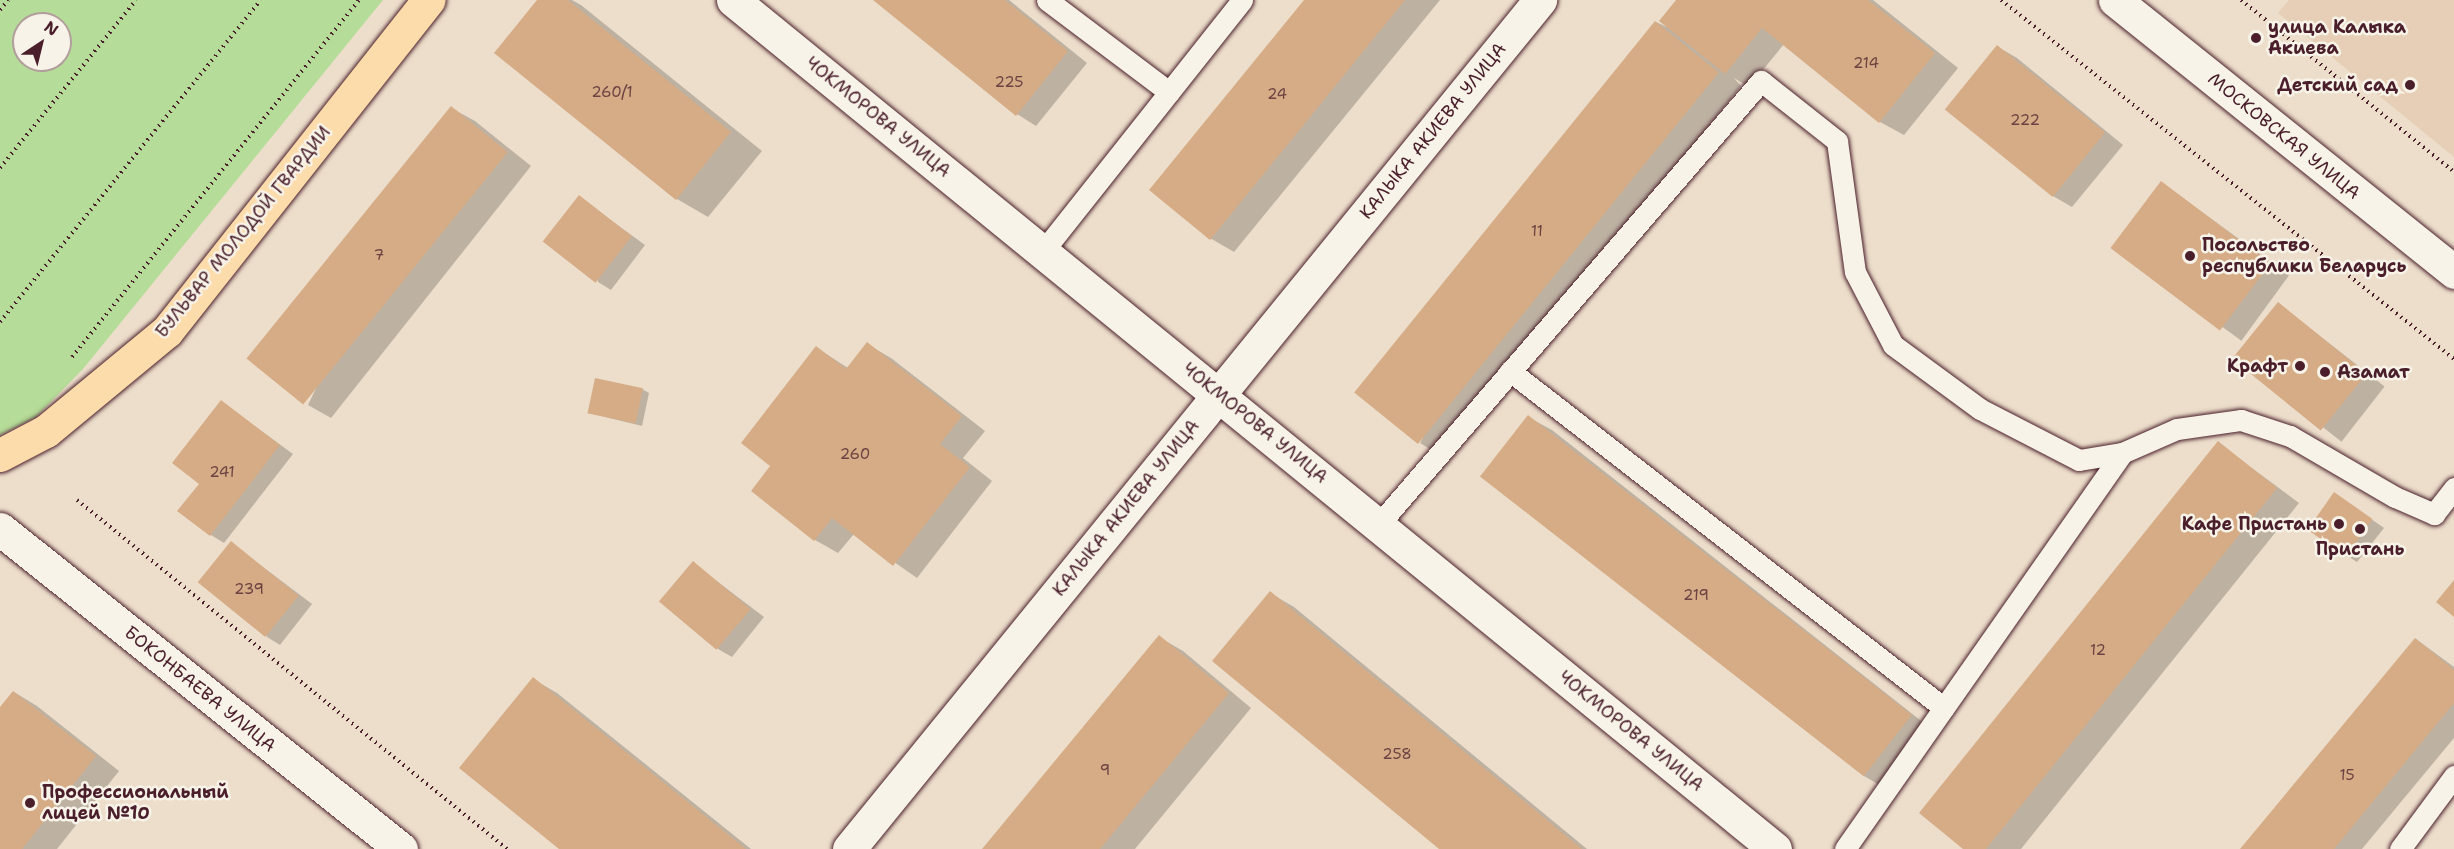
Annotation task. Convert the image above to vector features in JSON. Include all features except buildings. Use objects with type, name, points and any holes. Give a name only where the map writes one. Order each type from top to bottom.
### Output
[{"type":"main road","name":"БУЛЬВАР МОЛОДОЙ ГВАРДИИ","points":[[0,455],[46,431],[167,331],[428,0]]},
{"type":"street","name":"ЧОКМОРОВА УЛИЦА","points":[[733,0],[1044,250],[1775,849]]},
{"type":"street","name":"КАЛЫКА АКИЕВА УЛИЦА","points":[[849,849],[1540,0]]},
{"type":"street","name":"МОСКОВСКАЯ УЛИЦА","points":[[2115,0],[2454,272]]},
{"type":"street","name":"БОКОНБАЕВА УЛИЦА","points":[[0,530],[400,849]]},
{"type":"lane","points":[[1047,0],[1168,92]]},
{"type":"lane","points":[[1044,250],[1242,0]]},
{"type":"lane","points":[[1378,524],[1761,81],[1837,141],[1855,272],[1893,345],[1980,410],[2079,459],[2122,453],[2177,429],[2241,420],[2290,436],[2395,497],[2434,514],[2454,488]]},
{"type":"lane","points":[[1510,371],[1944,708]]},
{"type":"lane","points":[[1845,849],[2122,453]]},
{"type":"lane","points":[[2400,849],[2454,776]]},
{"type":"path","points":[[0,10],[8,0]]},
{"type":"path","points":[[0,168],[136,0]]},
{"type":"path","points":[[0,322],[261,0]]},
{"type":"path","points":[[64,368],[359,0]]},
{"type":"path","points":[[2001,0],[2454,359]]},
{"type":"path","points":[[2241,0],[2454,172]]},
{"type":"path","points":[[77,500],[507,849]]},
{"type":"shaded area","name":"Детский сад","points":[[2289,0],[2454,0],[2454,157],[2278,13]]},
{"type":"green space","points":[[0,0],[383,0],[83,369],[36,417],[0,435]]},
{"type":"place","name":"улица Калыка Акиева","points":[[2256,38]]},
{"type":"place","name":"Детский сад","points":[[2410,85]]},
{"type":"place","name":"Посольство республики Беларусь","points":[[2190,256]]},
{"type":"place","name":"Крафт","points":[[2300,366]]},
{"type":"place","name":"Азамат","points":[[2325,372]]},
{"type":"place","name":"Кафе Пристань","points":[[2339,524]]},
{"type":"place","name":"Пристань","points":[[2360,529]]},
{"type":"place","name":"Профессиональный лицей №10","points":[[30,803]]}]
